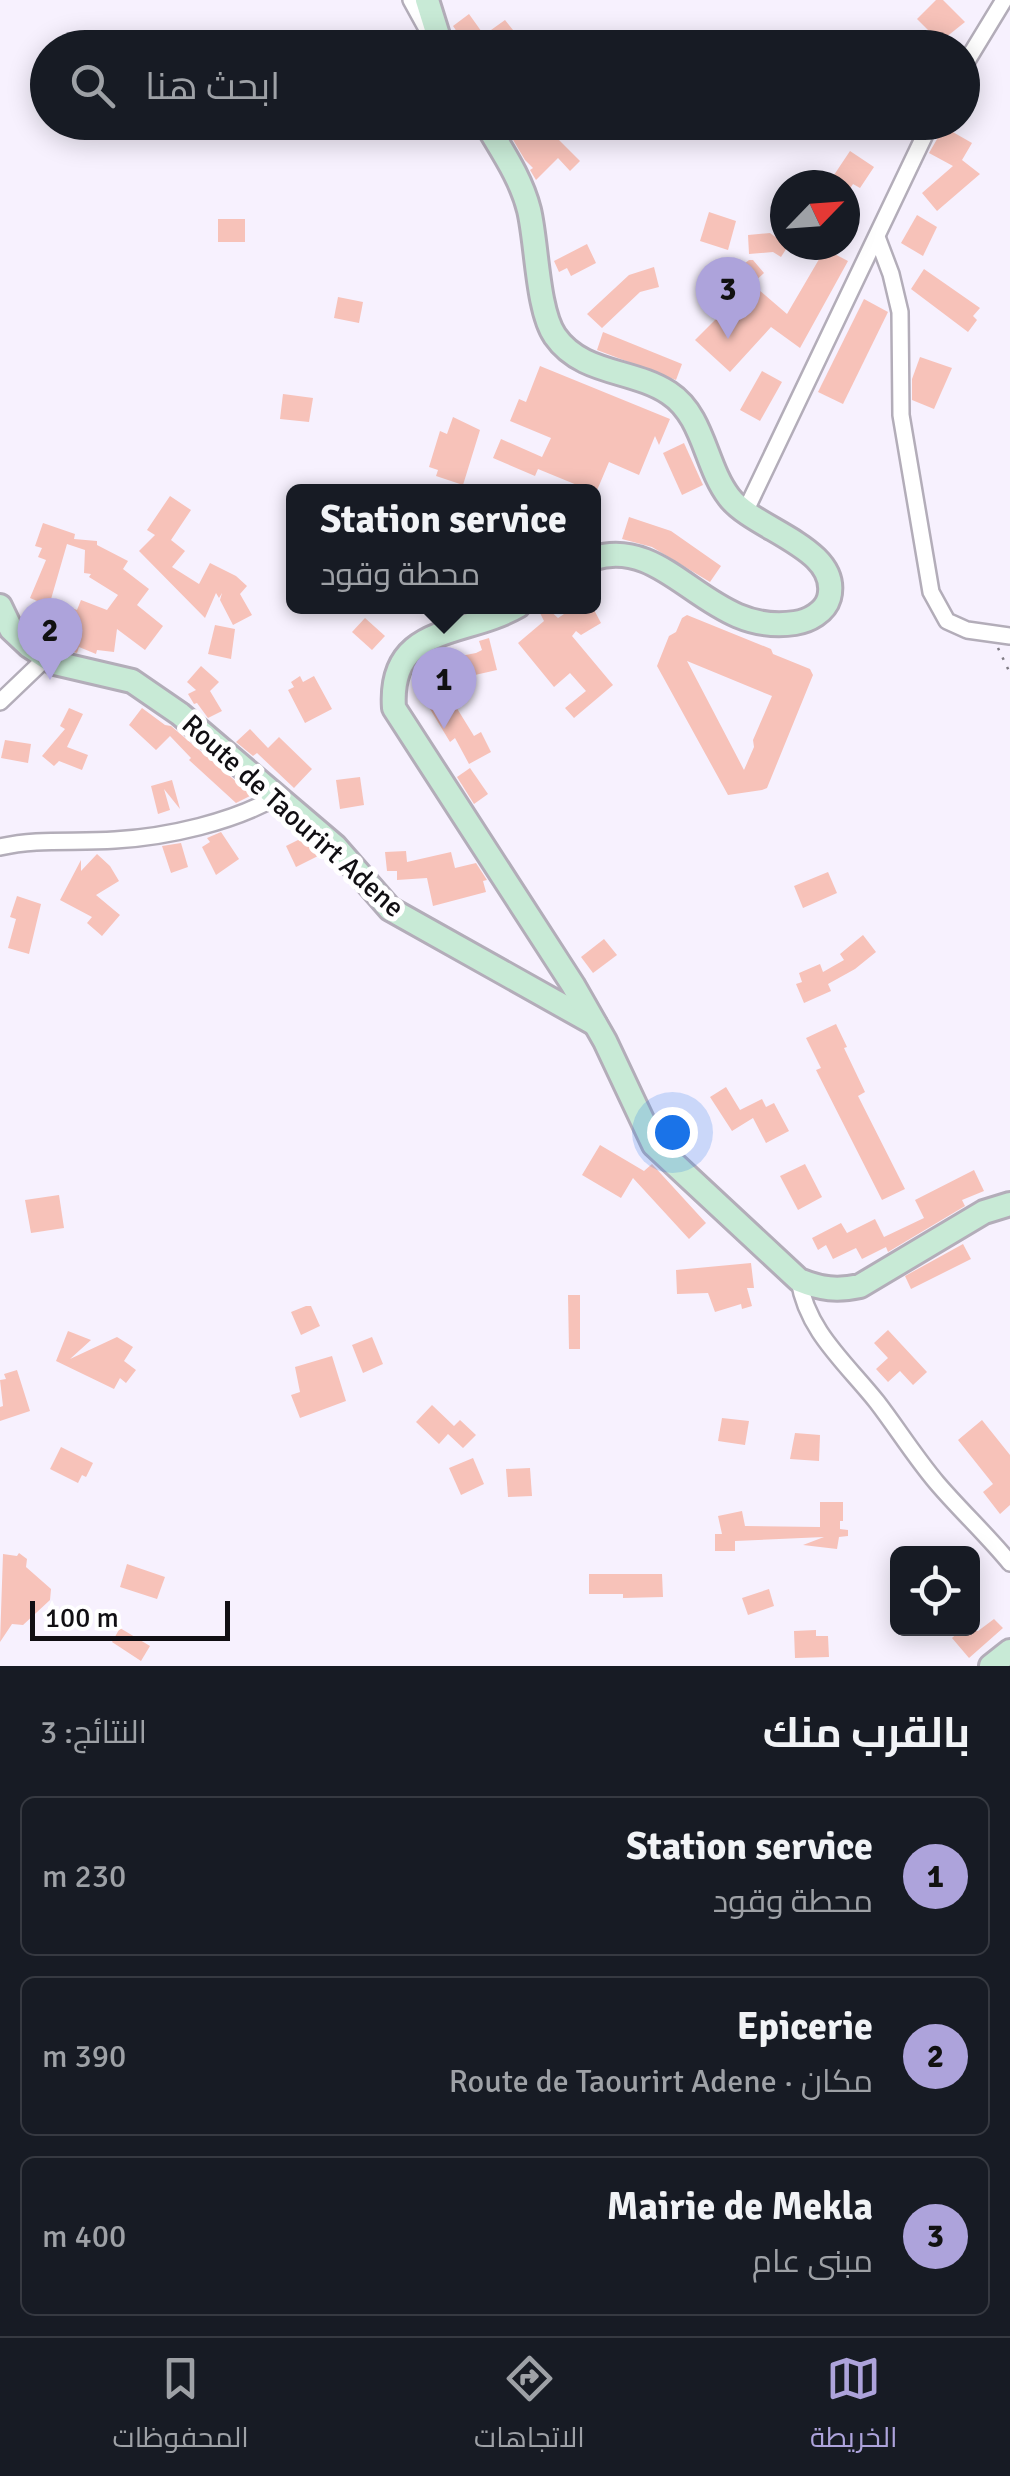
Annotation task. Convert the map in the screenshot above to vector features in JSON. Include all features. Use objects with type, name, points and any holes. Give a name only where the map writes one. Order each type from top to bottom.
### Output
[{"type":"main road","points":[[427,0],[435,30]]},
{"type":"main road","points":[[496,140],[520,182],[529,211],[544,310],[554,335],[572,353],[610,373],[670,393],[704,441],[726,494],[745,512],[812,553],[828,571],[831,591],[826,606],[810,619],[793,624],[758,622],[719,609],[654,562],[634,554],[613,552],[601,556]]},
{"type":"main road","name":"Route de Taourirt Adene","points":[[0,606],[11,628],[54,663],[132,681],[180,714],[335,846],[390,909],[596,1025]]},
{"type":"main road","points":[[502,614],[436,634],[414,647],[398,666],[392,685],[394,708],[596,1025],[654,1145],[799,1280],[839,1291],[860,1286],[984,1212],[1010,1204]]},
{"type":"main road","points":[[991,1666],[1010,1651]]},
{"type":"street","points":[[411,0],[429,30]]},
{"type":"street","points":[[980,39],[1004,0]]},
{"type":"street","points":[[745,512],[923,140]]},
{"type":"street","points":[[877,237],[900,312],[901,415],[930,592],[947,621],[967,630],[1010,636]]},
{"type":"street","points":[[0,702],[46,658]]},
{"type":"street","points":[[0,847],[30,840],[106,841],[157,835],[248,814],[278,796]]},
{"type":"street","points":[[799,1280],[803,1305],[812,1323],[939,1486],[1010,1563]]},
{"type":"path","points":[[992,634],[1010,673]]},
{"type":"building","points":[[936,0],[943,0],[965,22],[955,30],[928,30],[917,19]]},
{"type":"building","points":[[469,14],[480,30],[456,30],[453,26]]},
{"type":"building","points":[[505,20],[513,30],[491,30]]},
{"type":"building","points":[[513,140],[559,140],[580,161],[570,171],[558,158],[536,180],[530,170],[533,168]]},
{"type":"building","points":[[936,140],[967,140],[972,143],[962,160],[980,174],[937,211],[922,193],[953,166],[929,153]]},
{"type":"building","points":[[850,151],[874,167],[860,188],[860,170],[837,170]]},
{"type":"building","points":[[709,212],[736,221],[728,250],[700,241]]},
{"type":"building","points":[[917,215],[937,227],[923,256],[901,243]]},
{"type":"building","points":[[218,219],[245,219],[245,242],[218,242]]},
{"type":"building","points":[[770,233],[770,252],[749,254],[748,235]]},
{"type":"building","points":[[587,244],[596,263],[571,276],[567,268],[559,272],[554,261]]},
{"type":"building","points":[[749,260],[764,273],[752,284],[787,314],[819,260],[848,261],[800,348],[771,327],[730,372],[695,340],[750,285],[739,272]]},
{"type":"building","points":[[654,267],[659,287],[640,292],[602,328],[587,314],[629,275]]},
{"type":"building","points":[[924,269],[980,308],[968,332],[911,289]]},
{"type":"building","points":[[338,297],[363,302],[359,323],[334,318]]},
{"type":"building","points":[[864,299],[888,312],[843,404],[818,392]]},
{"type":"building","points":[[603,332],[682,364],[676,380],[597,350]]},
{"type":"building","points":[[920,357],[952,368],[934,409],[912,400],[912,379]]},
{"type":"building","points":[[540,366],[670,419],[659,445],[655,436],[639,475],[609,462],[600,484],[575,484],[538,469],[535,476],[493,458],[501,439],[542,457],[551,438],[510,421],[519,399],[526,402]]},
{"type":"building","points":[[762,371],[782,382],[760,421],[740,410]]},
{"type":"building","points":[[283,394],[313,398],[309,422],[280,419]]},
{"type":"building","points":[[453,417],[480,430],[463,484],[436,476],[438,470],[429,467],[440,431],[447,434]]},
{"type":"building","points":[[684,443],[703,485],[682,495],[663,453]]},
{"type":"building","points":[[170,496],[191,510],[171,540],[185,551],[172,567],[199,584],[210,563],[236,576],[247,586],[240,594],[252,615],[233,625],[220,600],[222,593],[219,598],[216,593],[205,618],[139,551],[155,535],[147,530]]},
{"type":"building","points":[[629,517],[671,531],[721,566],[710,582],[652,547],[622,539]]},
{"type":"building","points":[[43,523],[75,534],[74,539],[97,541],[97,545],[128,561],[123,569],[149,589],[137,605],[163,626],[145,650],[117,629],[114,652],[97,650],[96,654],[79,647],[77,653],[61,649],[40,635],[53,600],[77,610],[81,600],[107,610],[118,595],[84,573],[85,550],[67,544],[49,606],[30,598],[46,560],[38,557],[42,548],[35,546]]},
{"type":"building","points":[[540,614],[558,618],[564,614],[596,614],[601,623],[572,636],[613,685],[574,718],[565,708],[586,691],[570,673],[554,687],[518,643],[544,621]]},
{"type":"building","points":[[687,615],[771,649],[773,654],[810,669],[813,675],[767,788],[728,795],[657,666],[669,636],[676,632]],"holes":[[[687,661],[772,696],[744,770]]]},
{"type":"building","points":[[365,618],[385,636],[372,650],[352,632]]},
{"type":"building","points":[[215,625],[235,629],[231,659],[208,654]]},
{"type":"building","points":[[489,638],[497,670],[444,682],[440,660],[476,653],[482,650],[479,641]]},
{"type":"building","points":[[201,666],[219,682],[210,691],[222,711],[208,718],[188,694],[196,690],[187,682]]},
{"type":"building","points":[[300,676],[303,682],[314,676],[332,709],[305,723],[288,690]]},
{"type":"building","points":[[450,697],[474,736],[481,732],[491,752],[469,764],[455,738],[450,742],[430,709]]},
{"type":"building","points":[[69,708],[83,714],[67,747],[88,755],[82,770],[59,761],[54,766],[42,756],[65,729],[60,726]]},
{"type":"building","points":[[142,708],[171,726],[252,795],[236,803],[189,760],[170,736],[156,750],[129,725]]},
{"type":"building","points":[[250,729],[268,748],[279,737],[312,769],[294,788],[257,753],[253,756],[236,742]]},
{"type":"building","points":[[5,740],[31,744],[28,763],[1,758]]},
{"type":"building","points":[[470,768],[488,794],[474,804],[457,777]]},
{"type":"building","points":[[360,777],[364,805],[340,809],[336,780]]},
{"type":"building","points":[[172,780],[180,809],[164,789],[170,810],[158,814],[151,786]]},
{"type":"building","points":[[221,832],[239,859],[216,875],[202,847],[210,842],[207,838]]},
{"type":"building","points":[[302,838],[318,856],[296,867],[286,846]]},
{"type":"building","points":[[181,843],[188,867],[171,873],[162,846]]},
{"type":"building","points":[[406,851],[407,862],[451,852],[455,868],[476,863],[487,880],[483,881],[486,892],[433,906],[427,878],[397,880],[397,871],[387,871],[385,852]]},
{"type":"building","points":[[97,854],[119,881],[96,895],[120,915],[102,936],[87,923],[92,917],[60,900],[81,860],[81,871]]},
{"type":"building","points":[[828,872],[837,893],[803,908],[794,886]]},
{"type":"building","points":[[17,896],[41,904],[29,954],[8,948],[16,919],[10,917]]},
{"type":"building","points":[[863,935],[876,952],[828,984],[831,991],[804,1003],[796,984],[802,982],[799,973],[820,964],[823,972],[844,960],[840,954]]},
{"type":"building","points":[[604,939],[617,955],[593,973],[581,957]]},
{"type":"building","points":[[836,1024],[865,1092],[858,1096],[905,1189],[882,1200],[816,1070],[821,1068],[806,1038]]},
{"type":"building","points":[[726,1087],[740,1110],[762,1099],[766,1107],[774,1103],[789,1131],[766,1143],[753,1118],[732,1131],[710,1097]]},
{"type":"building","points":[[600,1145],[644,1171],[652,1164],[706,1223],[689,1239],[633,1178],[621,1198],[582,1175]]},
{"type":"building","points":[[805,1164],[822,1197],[798,1210],[780,1176]]},
{"type":"building","points":[[974,1170],[984,1191],[962,1200],[965,1206],[888,1252],[886,1247],[862,1259],[856,1248],[833,1259],[826,1245],[818,1250],[812,1238],[841,1223],[847,1233],[875,1219],[884,1237],[924,1218],[915,1200]]},
{"type":"building","points":[[59,1195],[64,1228],[31,1233],[25,1200]]},
{"type":"building","points":[[963,1244],[971,1259],[911,1289],[905,1276]]},
{"type":"building","points":[[751,1263],[754,1288],[747,1288],[752,1306],[742,1309],[741,1304],[715,1312],[708,1293],[677,1294],[676,1270]]},
{"type":"building","points":[[568,1295],[580,1295],[580,1349],[569,1349]]},
{"type":"building","points":[[311,1306],[320,1326],[301,1335],[291,1312]]},
{"type":"building","points":[[888,1330],[927,1372],[913,1385],[900,1371],[888,1382],[876,1369],[888,1358],[874,1343]]},
{"type":"building","points":[[68,1331],[91,1340],[70,1359],[117,1337],[133,1347],[124,1361],[136,1370],[126,1383],[120,1378],[114,1389],[56,1361]]},
{"type":"building","points":[[372,1337],[383,1364],[363,1373],[352,1345]]},
{"type":"building","points":[[332,1356],[346,1401],[300,1418],[291,1395],[300,1392],[295,1367]]},
{"type":"building","points":[[17,1370],[30,1411],[0,1421],[0,1380],[6,1379],[4,1374]]},
{"type":"building","points":[[432,1405],[454,1426],[460,1420],[476,1435],[463,1448],[448,1434],[439,1444],[416,1422]]},
{"type":"building","points":[[722,1418],[749,1421],[745,1445],[718,1441]]},
{"type":"building","points":[[982,1420],[1010,1455],[1010,1505],[1000,1514],[983,1492],[993,1484],[958,1440]]},
{"type":"building","points":[[795,1433],[820,1435],[819,1461],[790,1459]]},
{"type":"building","points":[[61,1447],[93,1463],[78,1483],[50,1469]]},
{"type":"building","points":[[473,1458],[484,1484],[461,1495],[449,1468]]},
{"type":"building","points":[[530,1468],[532,1496],[508,1497],[506,1469]]},
{"type":"building","points":[[820,1502],[843,1502],[840,1529],[848,1530],[848,1536],[839,1537],[837,1549],[803,1545],[824,1537],[735,1541],[735,1551],[715,1551],[715,1534],[722,1534],[718,1516],[742,1511],[745,1526],[820,1527]]},
{"type":"building","points":[[19,1553],[27,1559],[26,1567],[51,1589],[50,1600],[23,1625],[12,1624],[0,1642],[3,1554]]},
{"type":"building","points":[[127,1564],[165,1577],[157,1599],[120,1587]]},
{"type":"building","points":[[589,1574],[662,1574],[663,1597],[589,1594]]},
{"type":"building","points":[[769,1589],[774,1606],[748,1615],[742,1598]]},
{"type":"building","points":[[994,1619],[1003,1628],[969,1658],[952,1638],[980,1636],[980,1630]]},
{"type":"building","points":[[120,1628],[150,1646],[141,1661],[112,1642]]},
{"type":"building","points":[[816,1630],[816,1636],[828,1636],[829,1657],[795,1658],[794,1631]]},
{"type":"place","name":"Mairie de Mekla","points":[[728,339]]},
{"type":"place","name":"Epicerie","points":[[50,680]]},
{"type":"place","name":"Station service","points":[[444,729]]}]
